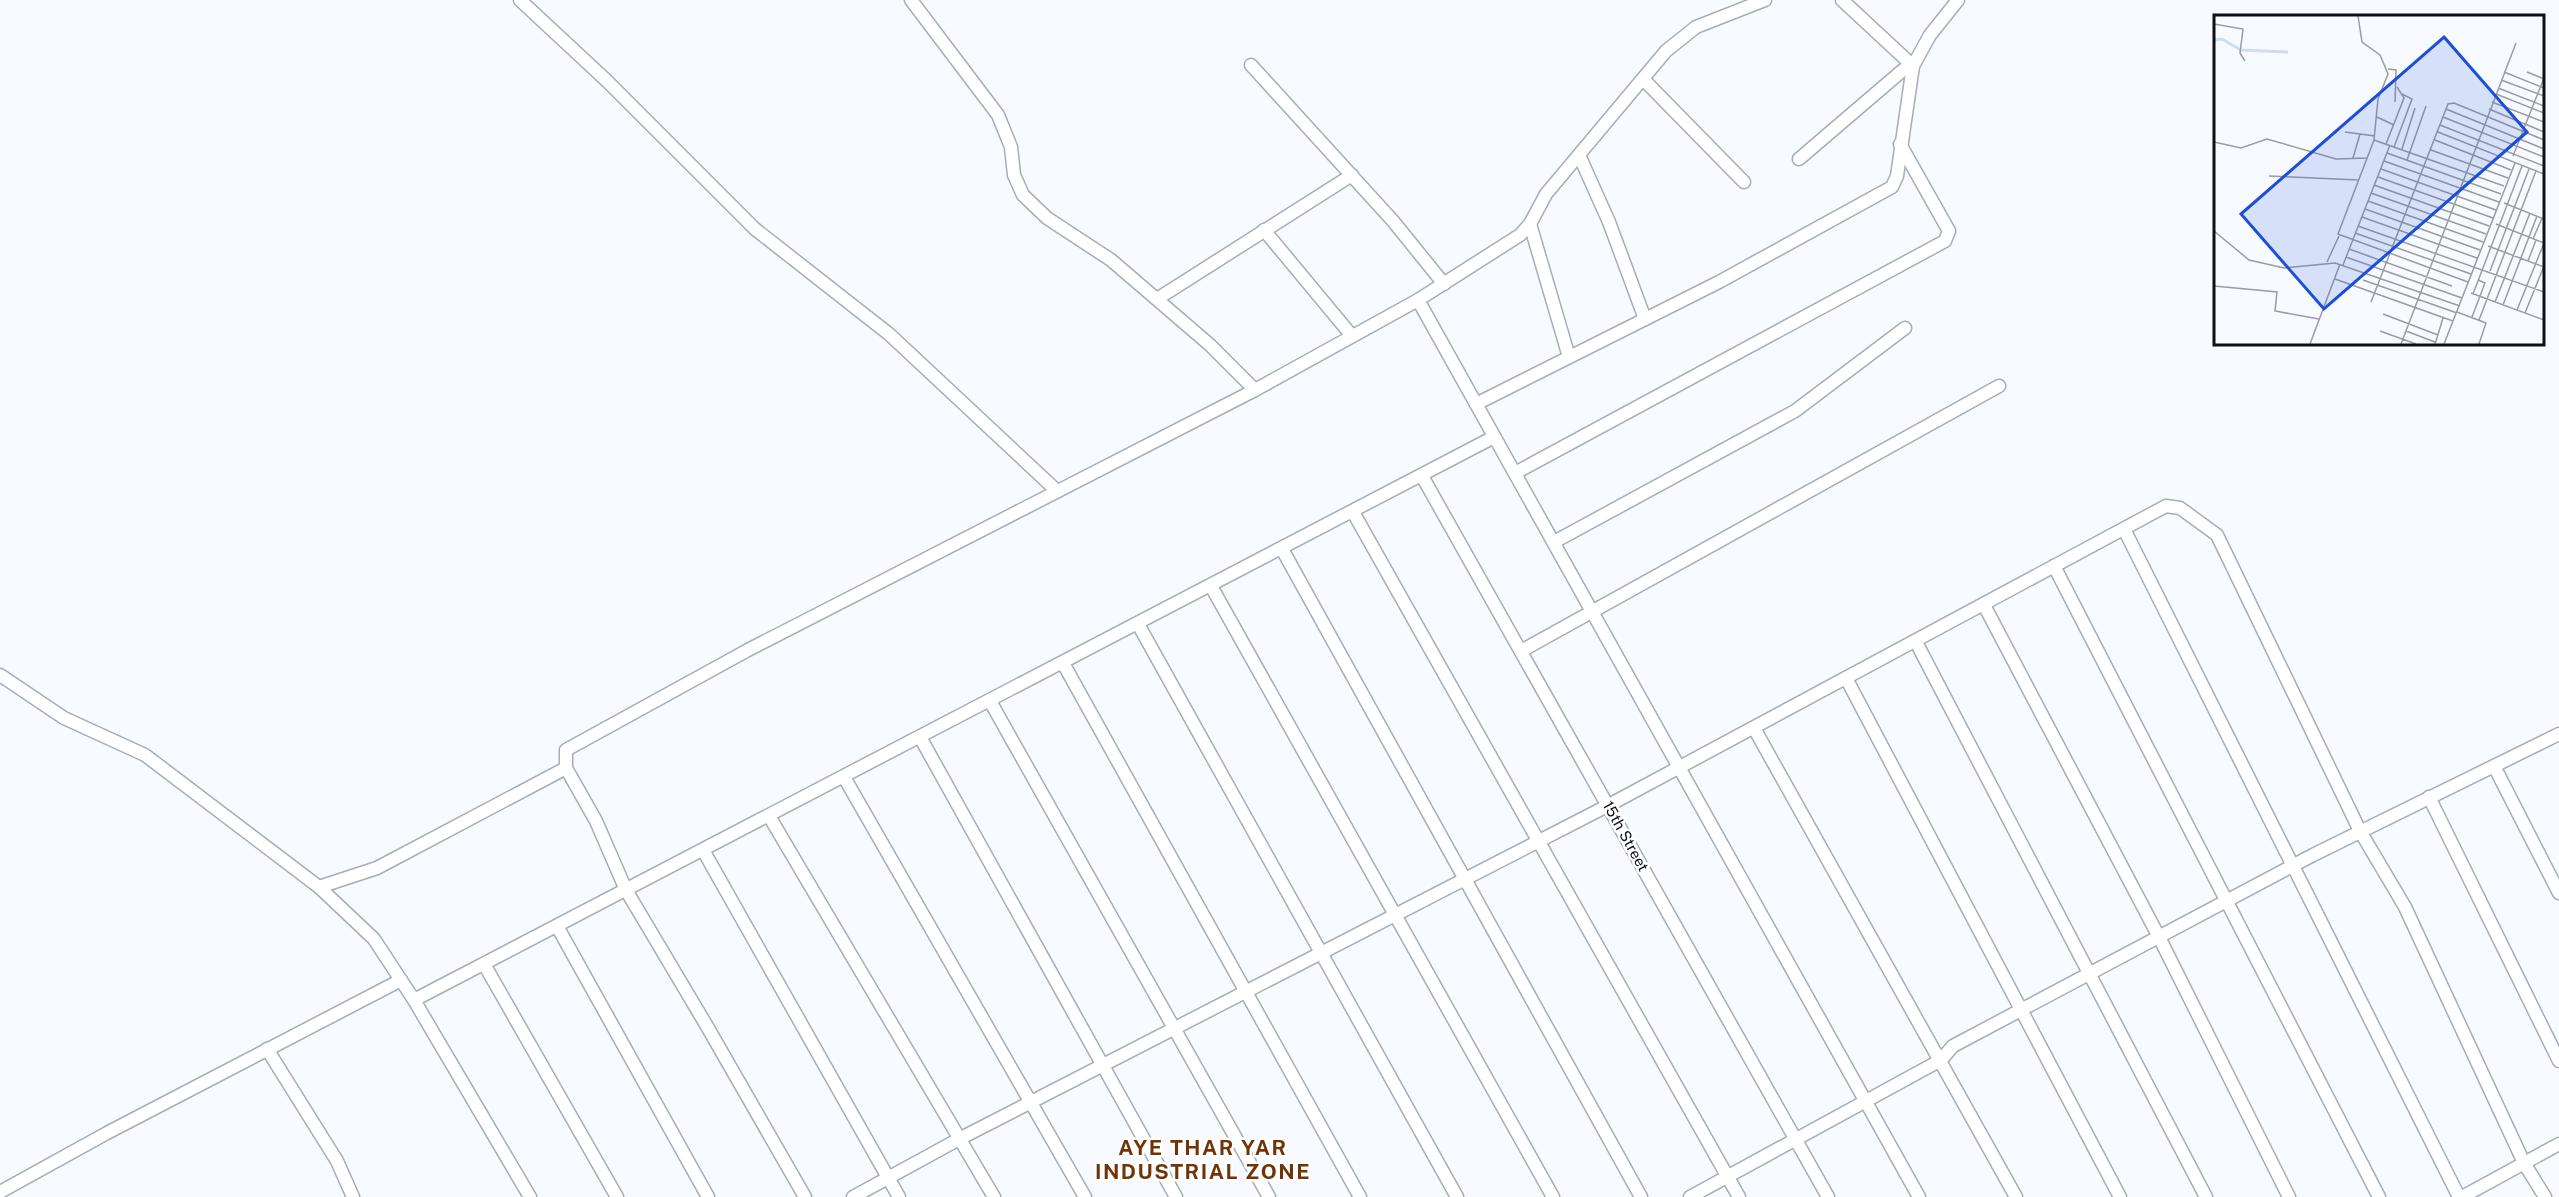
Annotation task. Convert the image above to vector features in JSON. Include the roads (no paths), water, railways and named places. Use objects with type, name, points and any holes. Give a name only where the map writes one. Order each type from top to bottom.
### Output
[{"type":"street","points":[[520,0],[607,81],[755,229],[889,334],[1057,491]]},
{"type":"street","points":[[911,0],[998,115],[1011,147],[1014,175],[1023,195],[1047,218],[1111,260],[1210,345],[1255,390]]},
{"type":"street","points":[[804,1197],[626,890],[596,820],[566,768],[566,750],[758,645],[1255,390],[1444,284],[1510,242],[1530,224],[1546,194],[1666,51],[1696,27],[1765,0]]},
{"type":"street","points":[[1842,0],[1913,66]]},
{"type":"street","points":[[1476,404],[1719,282],[1892,187],[1897,176],[1913,66],[1930,35],[1958,0]]},
{"type":"street","points":[[1251,64],[1352,175],[1444,284]]},
{"type":"street","points":[[1798,159],[1903,70],[1913,66]]},
{"type":"street","points":[[1644,80],[1744,182]]},
{"type":"street","points":[[1515,473],[1945,241],[1949,231],[1900,144]]},
{"type":"street","points":[[1579,155],[1609,222],[1646,319]]},
{"type":"street","points":[[1157,299],[1352,175]]},
{"type":"street","points":[[1530,224],[1569,357]]},
{"type":"street","points":[[1264,230],[1352,336]]},
{"type":"street","points":[[1418,300],[1919,1197]]},
{"type":"street","points":[[1554,542],[1795,411],[1905,328]]},
{"type":"street","points":[[1521,651],[1999,386]]},
{"type":"street","points":[[414,1000],[1494,437]]},
{"type":"street","name":"15th Street","points":[[1422,476],[1828,1197]]},
{"type":"street","points":[[853,1197],[961,1138],[1609,805],[2166,506],[2180,508],[2217,535],[2360,831],[2405,907],[2524,1163],[2545,1197]]},
{"type":"street","points":[[1353,512],[1738,1197]]},
{"type":"street","points":[[2124,529],[2460,1197],[2559,1144]]},
{"type":"street","points":[[1282,549],[1641,1197]]},
{"type":"street","points":[[2054,566],[2379,1197]]},
{"type":"street","points":[[1211,586],[1553,1197]]},
{"type":"street","points":[[1984,604],[2159,937],[2289,1197]]},
{"type":"street","points":[[1138,624],[1457,1197]]},
{"type":"street","points":[[1916,642],[2206,1197]]},
{"type":"street","points":[[1063,663],[1360,1197]]},
{"type":"street","points":[[0,675],[64,718],[145,755],[319,887],[374,939],[414,1000],[530,1197]]},
{"type":"street","points":[[1846,678],[2120,1197]]},
{"type":"street","points":[[990,701],[1269,1197]]},
{"type":"street","points":[[1754,728],[2016,1197]]},
{"type":"street","points":[[1690,1197],[1941,1060],[1953,1046],[2090,973],[2360,831],[2559,734]]},
{"type":"street","points":[[920,737],[1176,1197]]},
{"type":"street","points":[[2494,766],[2559,893]]},
{"type":"street","points":[[319,887],[377,868],[566,768]]},
{"type":"street","points":[[844,777],[1085,1197]]},
{"type":"street","points":[[2429,797],[2559,1061]]},
{"type":"street","points":[[769,816],[994,1197]]},
{"type":"street","points":[[703,850],[899,1197]]},
{"type":"street","points":[[557,926],[708,1197]]},
{"type":"street","points":[[484,964],[617,1197]]},
{"type":"street","points":[[0,1192],[401,980]]},
{"type":"street","points":[[267,1049],[337,1161],[354,1197]]},
{"type":"district","name":"AYE THAR YAR INDUSTRIAL ZONE","points":[[1203,1159]]}]
